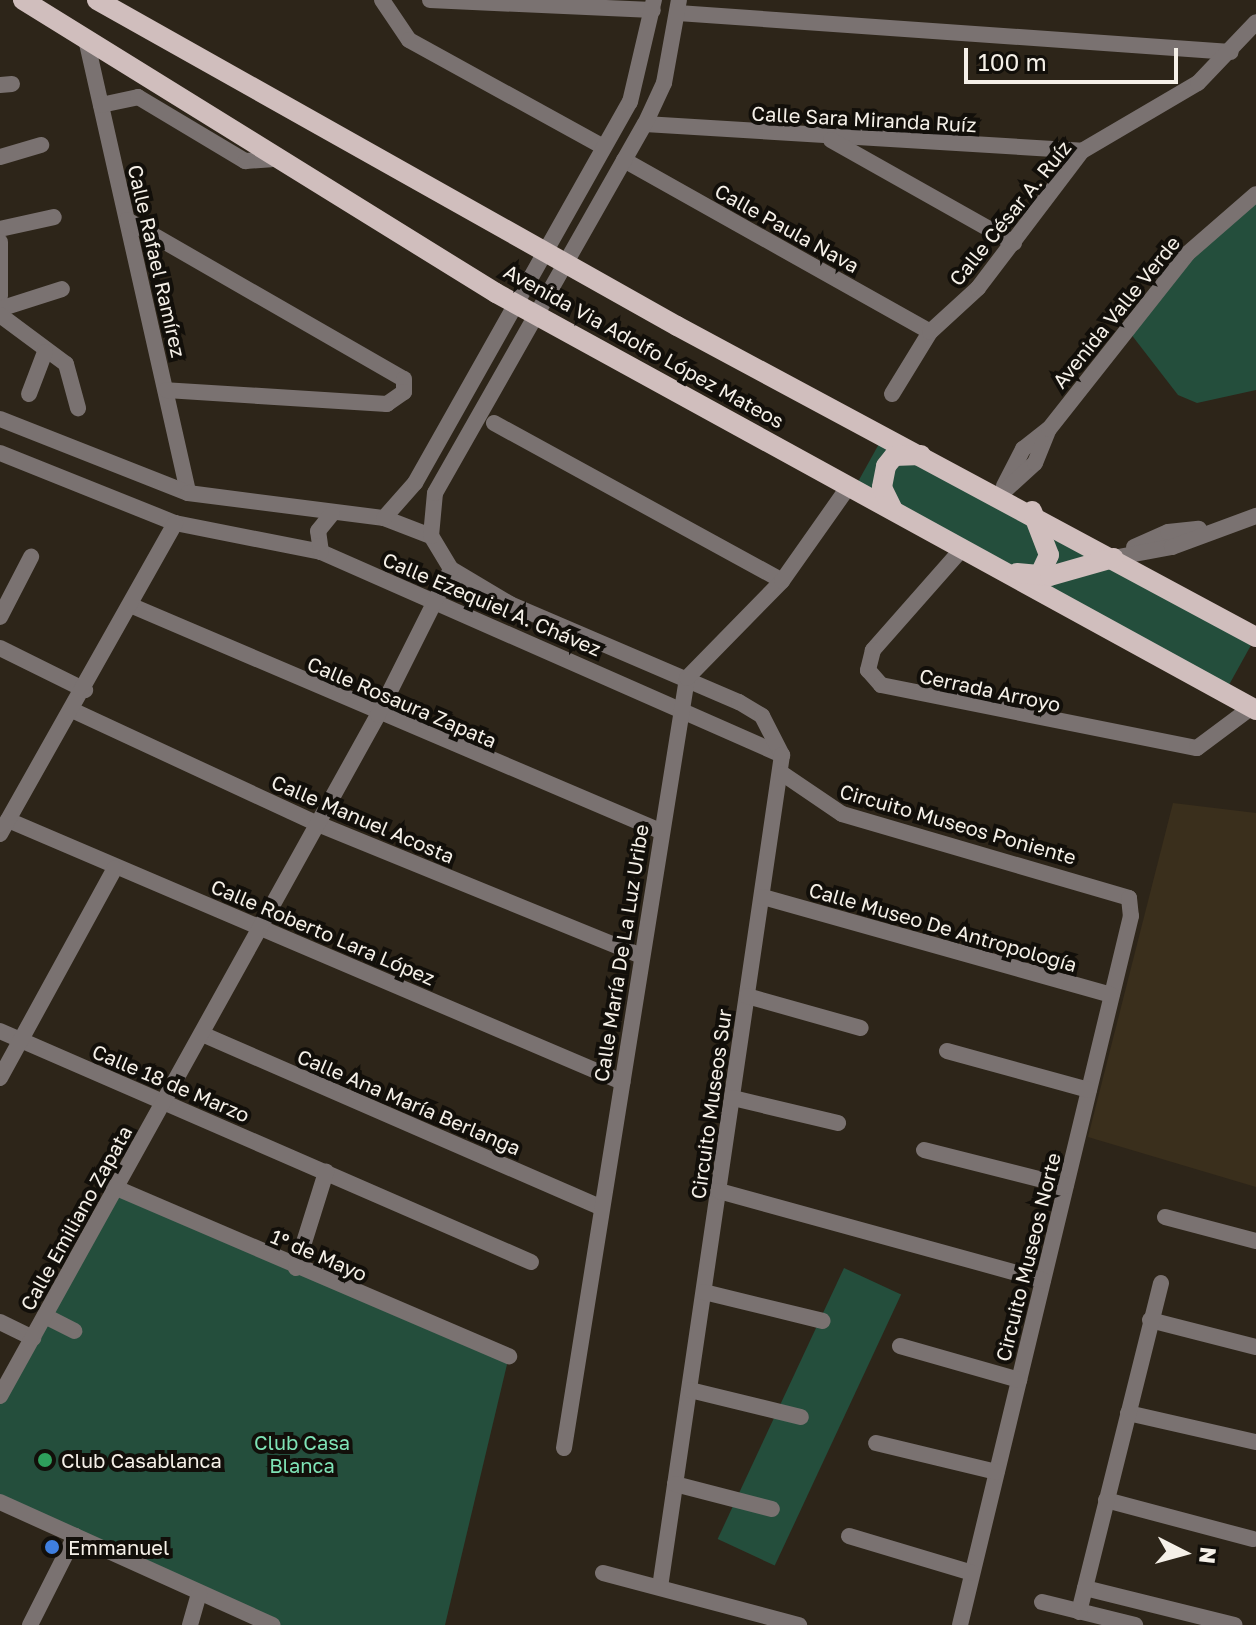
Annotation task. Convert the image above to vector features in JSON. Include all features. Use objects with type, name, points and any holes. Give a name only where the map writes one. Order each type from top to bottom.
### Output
[{"type":"main road","name":"Avenida Via Adolfo López Mateos","points":[[23,0],[271,159],[514,303],[1254,709]]},
{"type":"main road","name":"Avenida Via Adolfo López Mateos","points":[[97,0],[566,265],[1001,494],[1256,637]]},
{"type":"main road","points":[[893,510],[882,487],[886,466],[894,456],[929,456]]},
{"type":"main road","points":[[1032,511],[1049,555],[1039,576]]},
{"type":"main road","points":[[1001,570],[1039,576],[1113,558]]},
{"type":"street","points":[[382,0],[409,40],[604,147]]},
{"type":"street","points":[[384,518],[415,483],[542,251],[604,147],[641,74],[653,5],[430,0]]},
{"type":"street","points":[[451,569],[431,536],[435,493],[645,124],[664,83],[678,6],[1231,52]]},
{"type":"street","name":"Calle César A. Ruíz","points":[[892,394],[930,332],[1014,243],[1082,151],[1198,83],[1231,52],[1256,22]]},
{"type":"street","name":"Calle Rafael Ramírez","points":[[86,39],[188,493]]},
{"type":"street","points":[[101,105],[138,97],[245,161],[271,159]]},
{"type":"street","name":"Calle Sara Miranda Ruíz","points":[[645,124],[828,138],[1082,151]]},
{"type":"street","points":[[828,138],[1014,243]]},
{"type":"street","points":[[0,157],[41,145]]},
{"type":"street","name":"Calle Paula Nava","points":[[624,160],[930,332]]},
{"type":"street","name":"Avenida Valle Verde","points":[[1001,494],[1035,463],[1049,429],[1187,254],[1256,194]]},
{"type":"street","points":[[0,229],[54,217]]},
{"type":"street","points":[[127,220],[396,368],[404,392],[387,404],[166,390]]},
{"type":"street","points":[[0,242],[0,296]]},
{"type":"street","points":[[62,289],[0,312],[45,352],[66,364],[78,408]]},
{"type":"street","points":[[29,394],[45,352]]},
{"type":"street","name":"Calle Ezequiel A. Chávez","points":[[0,419],[188,493],[332,514],[384,518],[431,536]]},
{"type":"street","points":[[494,423],[782,581]]},
{"type":"street","name":"Calle Ezequiel A. Chávez","points":[[0,453],[175,523],[321,552],[679,706],[782,755]]},
{"type":"street","points":[[679,706],[687,678],[782,581],[849,486]]},
{"type":"street","points":[[321,552],[318,531],[332,514]]},
{"type":"street","points":[[1113,558],[1172,547],[1209,529],[1256,516]]},
{"type":"street","points":[[4,827],[85,690],[175,523]]},
{"type":"street","name":"Cerrada Arroyo","points":[[962,549],[873,650],[868,670],[881,685],[1028,720],[1197,748],[1254,709]]},
{"type":"street","points":[[0,617],[31,557]]},
{"type":"street","name":"Calle Ezequiel A. Chávez","points":[[451,569],[510,604],[687,678]]},
{"type":"street","name":"Calle Emiliano Zapata","points":[[0,1396],[378,715],[451,569]]},
{"type":"street","name":"Calle Rosaura Zapata","points":[[130,605],[378,715],[660,831]]},
{"type":"street","points":[[0,648],[85,690]]},
{"type":"street","name":"Circuito Museos Sur","points":[[660,1587],[783,774],[782,755],[762,716],[687,678]]},
{"type":"street","name":"Calle María De La Luz Uribe","points":[[564,1448],[679,706]]},
{"type":"street","name":"Calle Manuel Acosta","points":[[72,710],[318,824],[641,956]]},
{"type":"street","name":"Circuito Museos Poniente","points":[[783,774],[842,814],[1129,898]]},
{"type":"street","name":"Calle Roberto Lara López","points":[[4,827],[262,926],[622,1082]]},
{"type":"street","points":[[0,1078],[115,868]]},
{"type":"street","name":"Calle Museo De Antropología","points":[[763,897],[1112,995]]},
{"type":"street","name":"Circuito Museos Norte","points":[[960,1625],[1112,995],[1129,898]]},
{"type":"street","points":[[747,996],[861,1028]]},
{"type":"street","name":"Calle 18 de Marzo","points":[[0,1031],[531,1262]]},
{"type":"street","name":"Calle Ana María Berlanga","points":[[202,1034],[599,1207]]},
{"type":"street","points":[[947,1051],[1089,1090]]},
{"type":"street","points":[[733,1098],[838,1123]]},
{"type":"street","points":[[924,1150],[1066,1186]]},
{"type":"street","points":[[296,1268],[326,1172]]},
{"type":"street","name":"1º de Mayo","points":[[114,1187],[296,1268],[509,1356]]},
{"type":"street","points":[[719,1191],[1043,1280]]},
{"type":"street","points":[[1165,1217],[1256,1241]]},
{"type":"street","points":[[1079,1612],[1161,1283]]},
{"type":"street","points":[[704,1292],[823,1321]]},
{"type":"street","points":[[45,1316],[74,1331]]},
{"type":"street","points":[[1150,1320],[1256,1347]]},
{"type":"street","points":[[0,1322],[33,1338]]},
{"type":"street","points":[[900,1346],[1019,1380]]},
{"type":"street","points":[[690,1390],[801,1417]]},
{"type":"street","points":[[1128,1413],[1256,1442]]},
{"type":"street","points":[[876,1443],[997,1472]]},
{"type":"street","points":[[675,1484],[772,1509]]},
{"type":"street","points":[[1106,1500],[1253,1539]]},
{"type":"street","points":[[0,1502],[272,1625]]},
{"type":"street","points":[[30,1625],[75,1536]]},
{"type":"street","points":[[849,1536],[972,1573]]},
{"type":"street","points":[[603,1573],[799,1625]]},
{"type":"street","points":[[1085,1588],[1234,1625]]},
{"type":"street","points":[[190,1625],[199,1593]]},
{"type":"street","points":[[1042,1602],[1135,1625]]},
{"type":"shaded area","points":[[1173,803],[1256,813],[1256,1187],[1088,1137]]},
{"type":"green space","points":[[1256,194],[1256,390],[1197,403],[1178,395],[1127,329],[1187,254]]},
{"type":"green space","points":[[885,433],[1255,638],[1224,694],[854,489]]},
{"type":"green space","name":"Club Casa Blanca","points":[[114,1187],[509,1356],[445,1625],[270,1625],[0,1502],[0,1395]]},
{"type":"green space","points":[[844,1268],[901,1295],[775,1566],[718,1539]]},
{"type":"place","name":"Club Casablanca","points":[[45,1460]]},
{"type":"place","name":"Emmanuel","points":[[52,1547]]}]
